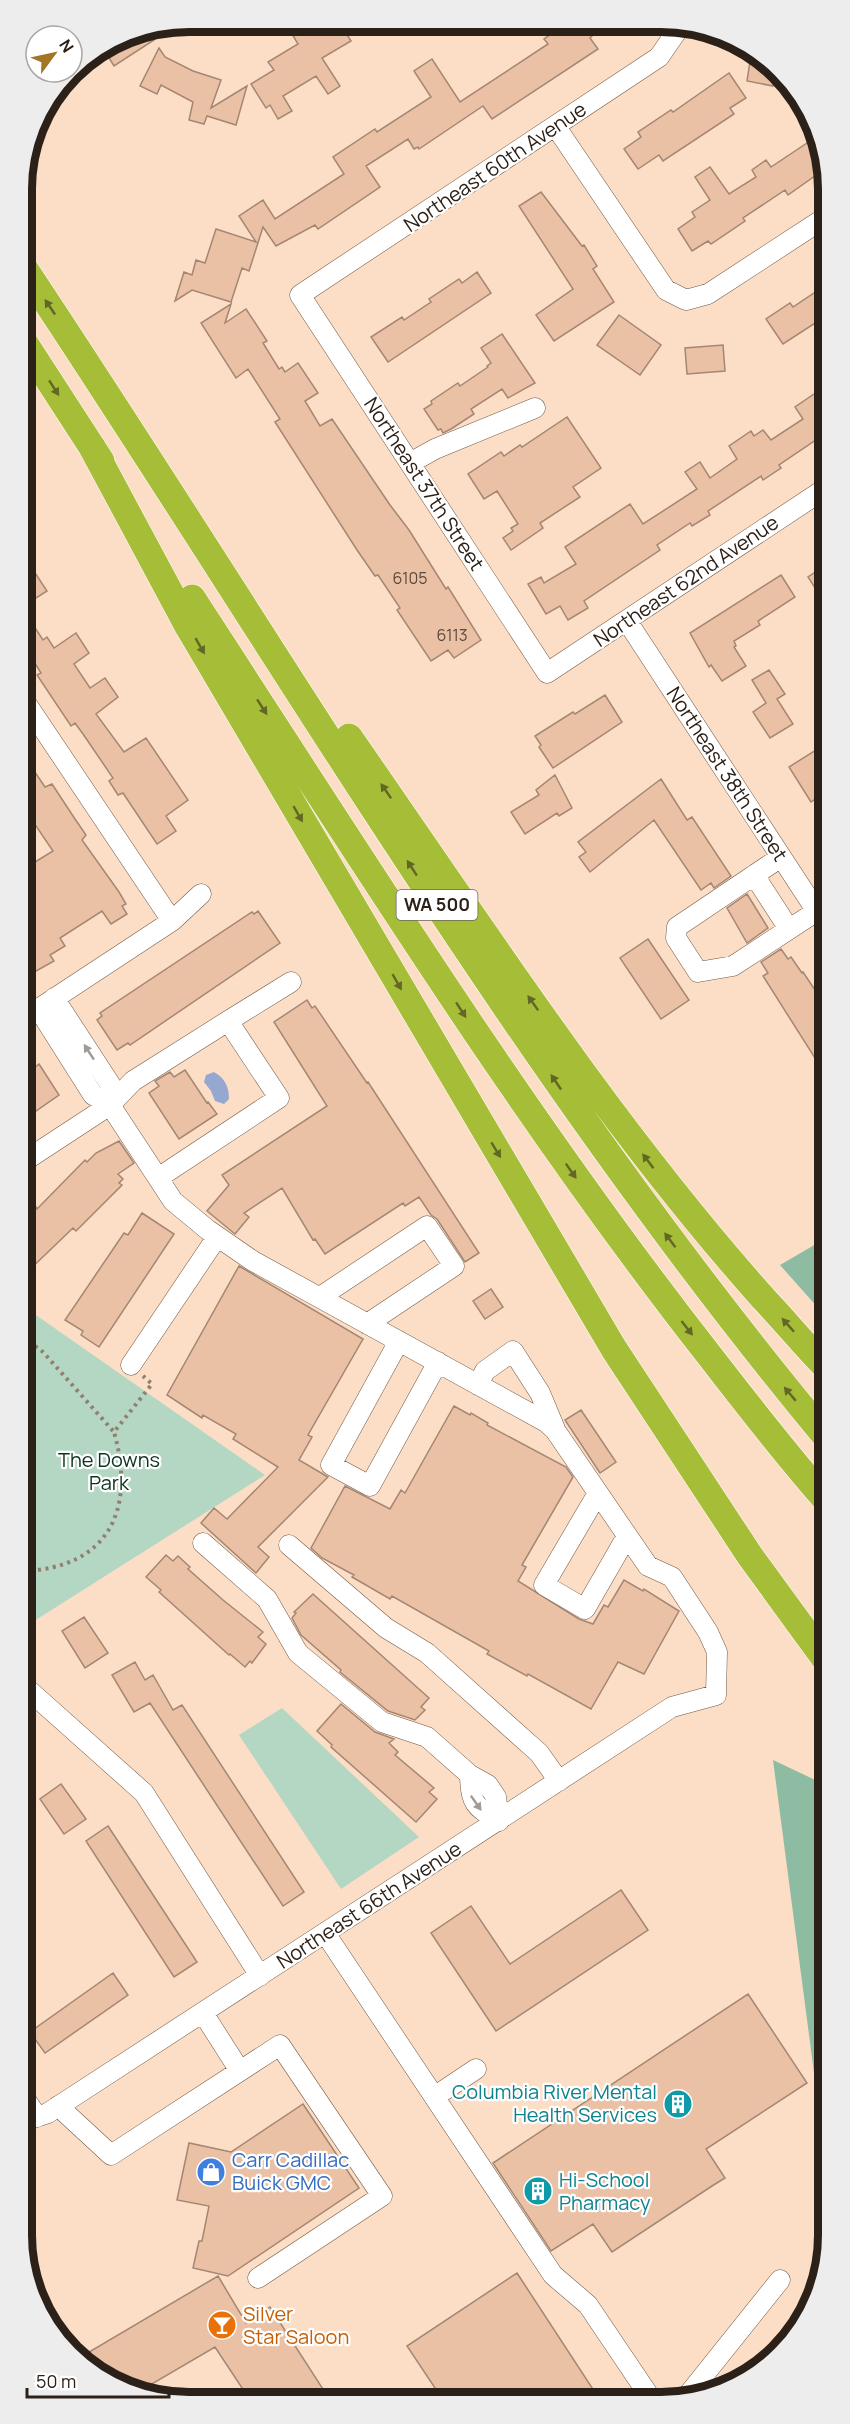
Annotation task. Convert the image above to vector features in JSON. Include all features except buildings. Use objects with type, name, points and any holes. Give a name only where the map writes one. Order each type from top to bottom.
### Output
[{"type":"highway","name":"WA 500","points":[[32,281],[413,870],[585,1123],[713,1297],[818,1426]]},
{"type":"highway","points":[[78,350],[621,1126],[715,1243],[818,1358]]},
{"type":"highway","name":"WA 500","points":[[32,354],[432,967],[541,1129],[613,1231],[671,1307],[818,1490]]},
{"type":"highway","points":[[92,447],[189,628],[614,1349],[750,1556],[818,1649]]},
{"type":"street","name":"Northeast 60th Avenue","points":[[300,295],[556,127],[658,57],[676,33]]},
{"type":"street","points":[[556,127],[666,290],[686,300],[708,294],[818,222]]},
{"type":"street","name":"Northeast 37th Street","points":[[300,295],[547,674]]},
{"type":"street","points":[[410,463],[435,449],[535,408]]},
{"type":"street","name":"Northeast 62nd Avenue","points":[[547,674],[818,493]]},
{"type":"street","name":"Northeast 38th Street","points":[[627,621],[818,913]]},
{"type":"street","points":[[32,712],[172,921]]},
{"type":"street","points":[[782,857],[677,927],[676,938],[698,972],[733,966],[789,929],[818,920]]},
{"type":"street","points":[[754,875],[789,929]]},
{"type":"street","points":[[201,894],[172,921],[38,1008],[93,1095],[110,1105],[173,1201],[217,1237],[254,1261],[438,1362],[555,1430]]},
{"type":"street","points":[[32,1156],[110,1105],[133,1081],[291,982]]},
{"type":"street","points":[[158,1178],[279,1098],[228,1021]]},
{"type":"street","points":[[320,1297],[428,1226],[453,1266],[367,1324]]},
{"type":"street","points":[[131,1365],[217,1237]]},
{"type":"street","points":[[399,1341],[331,1465],[369,1486],[438,1362]]},
{"type":"street","points":[[478,1385],[485,1371],[513,1351],[540,1393],[555,1430],[598,1493],[627,1536],[585,1609],[544,1585],[598,1493]]},
{"type":"street","name":"Northeast 66th Avenue","points":[[32,2119],[58,2106],[203,2013],[672,1707],[716,1695],[717,1652],[708,1632],[672,1577],[648,1566],[627,1536]]},
{"type":"street","points":[[203,1543],[267,1599],[298,1653],[382,1722],[427,1737],[470,1775],[488,1785],[496,1797],[499,1821]]},
{"type":"street","points":[[289,1545],[386,1629],[427,1653],[539,1754],[559,1781]]},
{"type":"street","points":[[32,1692],[144,1793],[260,1976]]},
{"type":"street","points":[[325,1933],[553,2275],[588,2305],[647,2392]]},
{"type":"street","points":[[203,2013],[240,2071]]},
{"type":"street","points":[[58,2106],[111,2155],[280,2045],[382,2196],[258,2278]]},
{"type":"street","points":[[434,2097],[476,2069]]},
{"type":"street","points":[[693,2389],[780,2280]]},
{"type":"path","points":[[32,1344],[43,1352],[114,1432],[121,1455],[123,1486],[119,1506],[96,1548],[69,1564],[32,1570]]},
{"type":"path","points":[[114,1432],[152,1384],[131,1365]]},
{"type":"green space","points":[[816,1244],[818,1246],[818,1308],[780,1265]]},
{"type":"green space","name":"The Downs Park","points":[[32,1312],[265,1475],[32,1622]]},
{"type":"green space","points":[[282,1708],[419,1837],[341,1889],[239,1735]]},
{"type":"green space","points":[[773,1760],[818,1781],[818,2103]]},
{"type":"water","points":[[214,1072],[224,1080],[227,1087],[229,1099],[224,1104],[215,1101],[204,1082],[206,1075]]},
{"type":"place","name":"Columbia River Mental Health Services","points":[[678,2104]]},
{"type":"place","name":"Carr Cadillac Buick GMC","points":[[211,2172]]},
{"type":"place","name":"Hi-School Pharmacy","points":[[538,2191]]},
{"type":"place","name":"Silver Star Saloon","points":[[222,2325]]}]
